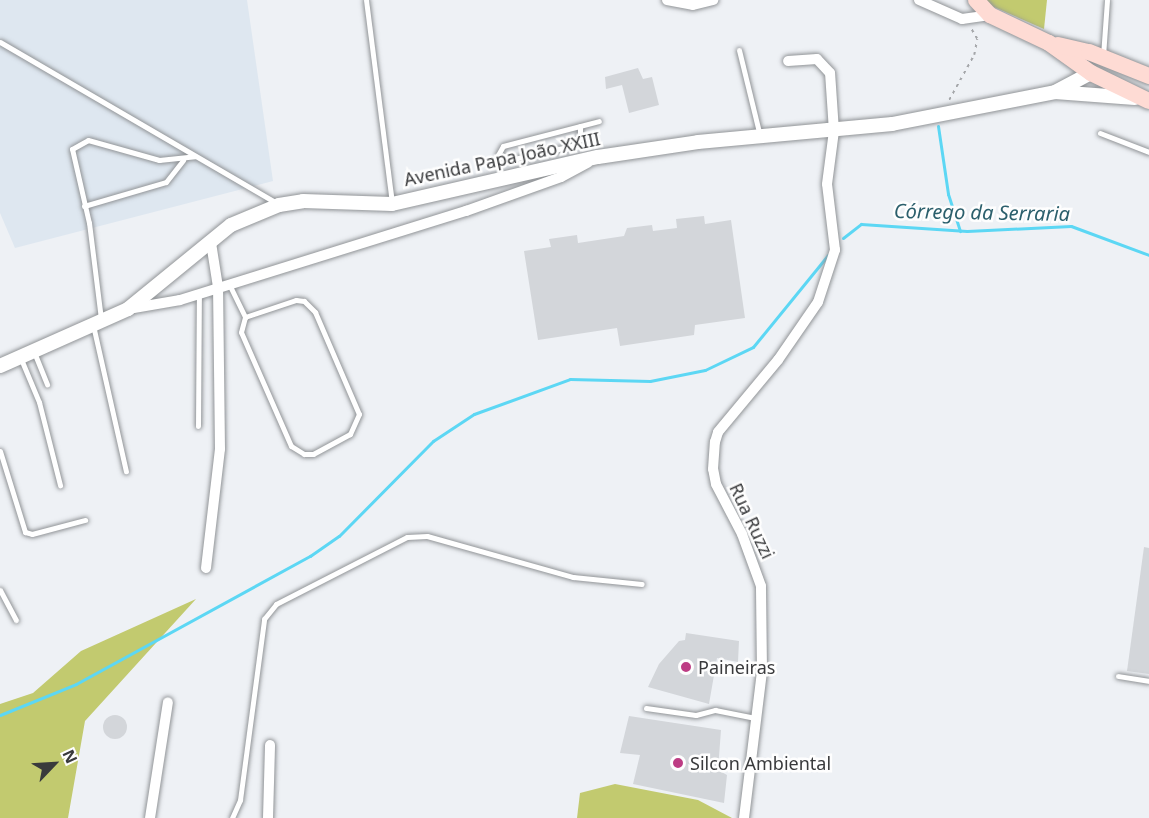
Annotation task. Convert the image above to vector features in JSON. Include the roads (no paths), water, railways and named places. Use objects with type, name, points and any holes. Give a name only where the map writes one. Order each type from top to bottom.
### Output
[{"type":"main road","points":[[976,0],[990,15],[1049,43],[1103,58],[1147,75]]},
{"type":"main road","name":"Avenida Papa João XXIII","points":[[1049,43],[1091,73],[1149,101]]},
{"type":"main road","points":[[1091,73],[1105,66],[1147,75]]},
{"type":"street","points":[[667,0],[693,5],[713,0]]},
{"type":"street","points":[[919,0],[965,20],[990,15]]},
{"type":"street","name":"Rua Ruzzi","points":[[744,818],[762,671],[761,586],[742,534],[716,484],[714,448],[718,432],[778,360],[818,302],[829,277],[835,250],[827,184],[834,131],[827,65],[817,59],[788,61]]},
{"type":"street","name":"Avenida Papa João XXIII","points":[[1055,92],[1091,73]]},
{"type":"street","name":"Avenida Papa João XXIII","points":[[0,366],[128,309],[231,225],[279,205],[303,201],[392,204],[598,157],[698,142],[834,131],[941,114],[1055,92],[1094,92],[1149,101]]},
{"type":"street","points":[[128,309],[199,294],[466,211],[561,177],[598,157]]},
{"type":"street","points":[[206,568],[220,449],[223,286],[211,243]]},
{"type":"street","points":[[150,818],[168,702]]},
{"type":"street","points":[[268,818],[270,746]]},
{"type":"lane","points":[[366,0],[392,204]]},
{"type":"lane","points":[[1103,58],[1107,0]]},
{"type":"lane","points":[[0,42],[279,205]]},
{"type":"lane","points":[[739,50],[760,137]]},
{"type":"lane","points":[[580,126],[580,139],[572,146],[509,160],[498,155],[503,146],[599,121]]},
{"type":"lane","points":[[1100,133],[1149,152]]},
{"type":"lane","points":[[126,471],[97,323],[84,206],[71,160],[72,148],[81,140],[159,160],[183,160],[195,156]]},
{"type":"lane","points":[[84,206],[166,182],[183,160]]},
{"type":"lane","points":[[223,286],[245,317]]},
{"type":"lane","points":[[198,426],[199,294]]},
{"type":"lane","points":[[296,300],[309,305],[355,400],[359,414],[350,434],[313,454],[304,454],[291,446],[241,332],[245,317],[296,300]]},
{"type":"lane","points":[[34,352],[47,384]]},
{"type":"lane","points":[[21,357],[39,402],[60,484]]},
{"type":"lane","points":[[0,451],[25,532],[32,534],[85,520]]},
{"type":"lane","points":[[232,818],[240,800],[264,619],[276,604],[406,537],[427,536],[573,577],[642,584]]},
{"type":"lane","points":[[0,590],[16,620]]},
{"type":"lane","points":[[1118,676],[1149,681]]},
{"type":"lane","points":[[646,708],[696,715],[715,710],[755,718]]},
{"type":"waterway","points":[[938,126],[948,194],[960,231]]},
{"type":"waterway","name":"Córrego da Serraria","points":[[843,238],[861,224],[967,231],[1071,226],[1149,255]]},
{"type":"waterway","points":[[0,715],[76,684],[310,556],[339,536],[433,441],[474,414],[570,379],[650,381],[705,370],[753,347],[828,255]]},
{"type":"place","name":"Paineiras","points":[[686,667]]},
{"type":"place","name":"Silcon Ambiental","points":[[678,763]]}]
